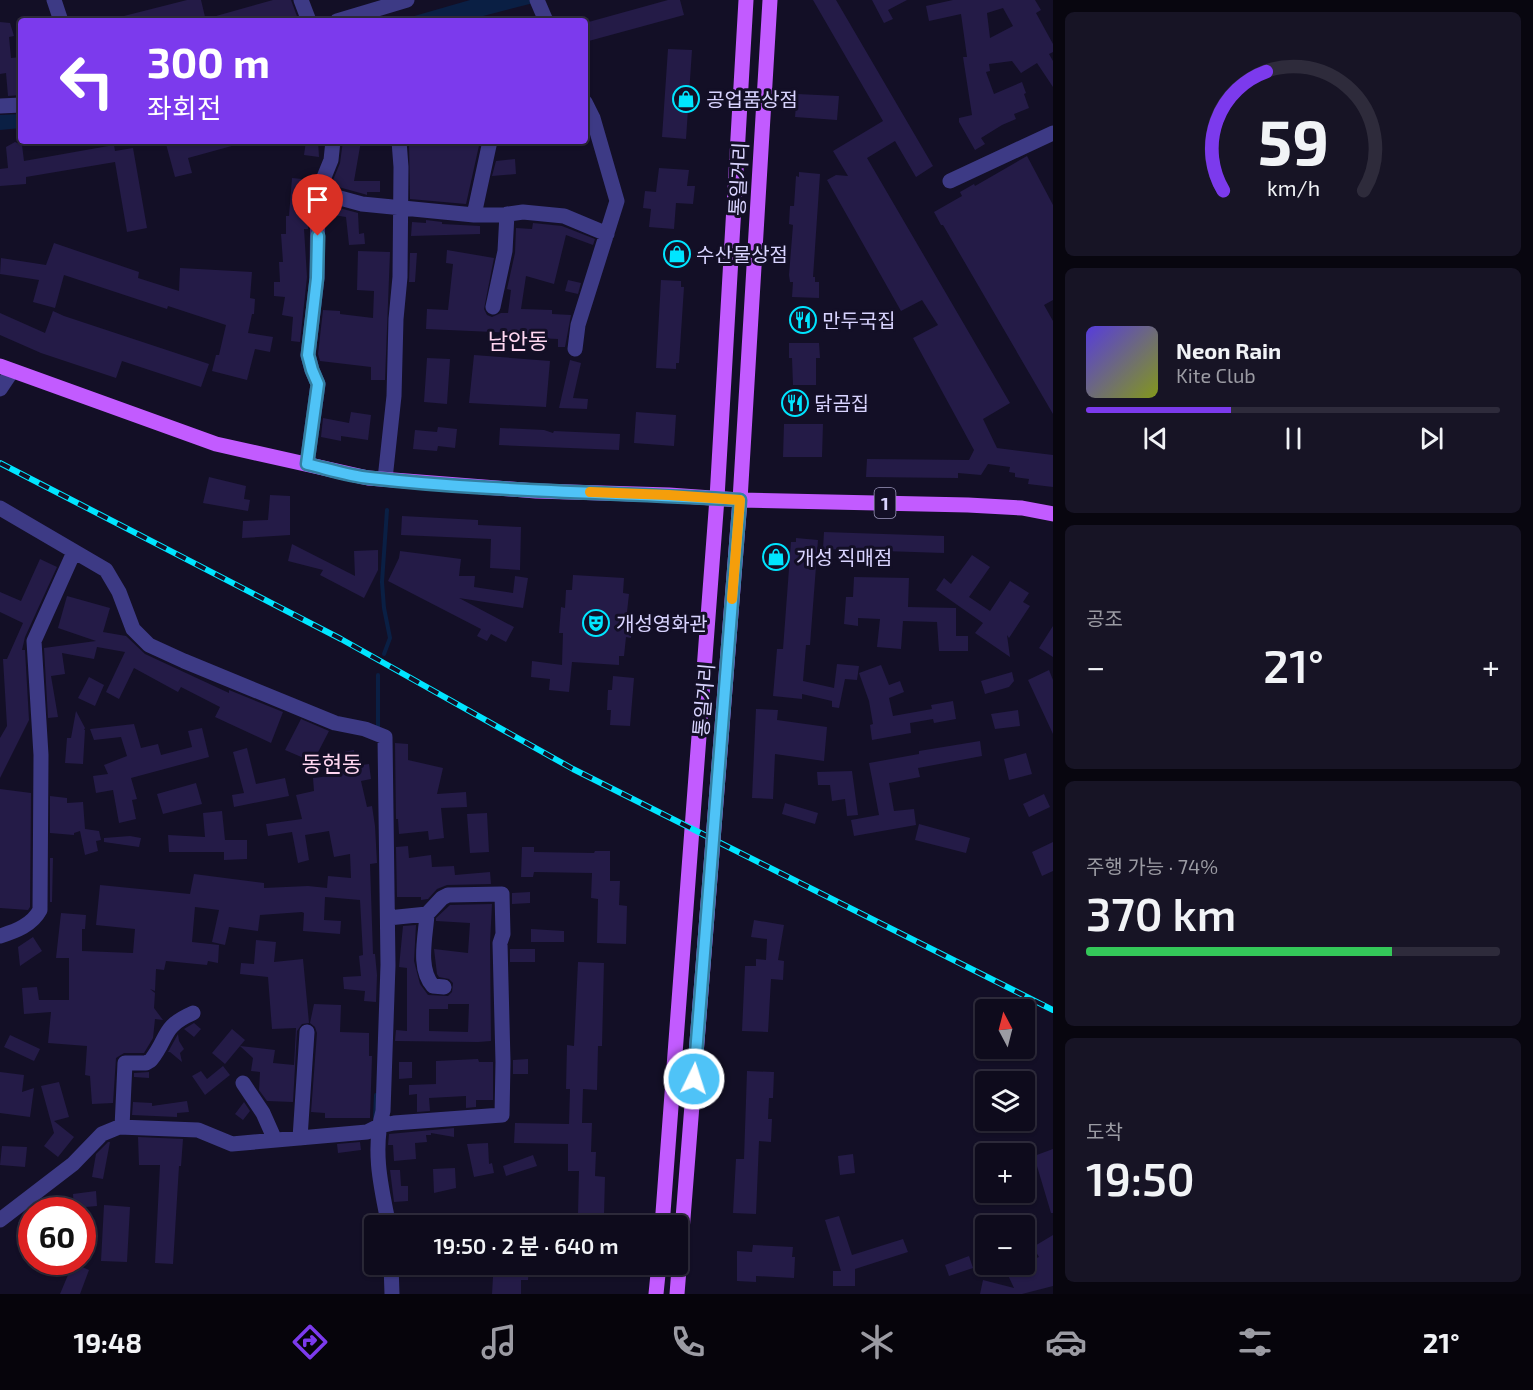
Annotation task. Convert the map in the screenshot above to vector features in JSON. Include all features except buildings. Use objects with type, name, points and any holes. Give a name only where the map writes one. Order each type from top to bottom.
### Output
[{"type":"main road","name":"통일거리","points":[[663,1215],[717,498],[746,0]]},
{"type":"main road","name":"통일거리","points":[[677,1294],[740,500],[770,0]]},
{"type":"main road","name":"1","points":[[6,369],[216,444],[368,478],[536,491],[669,495],[740,500],[1022,508],[1053,514]]},
{"type":"main road","points":[[656,1294],[657,1275]]},
{"type":"street","points":[[54,0],[61,18]]},
{"type":"street","points":[[301,0],[308,18]]},
{"type":"street","points":[[347,18],[407,0]]},
{"type":"street","points":[[537,2],[545,18]]},
{"type":"street","points":[[0,106],[18,105]]},
{"type":"street","points":[[575,349],[578,325],[617,201],[588,108]]},
{"type":"street","points":[[950,181],[1053,133]]},
{"type":"street","points":[[307,464],[318,384],[308,355],[317,278],[318,192],[331,160],[333,144]]},
{"type":"street","points":[[385,479],[394,396],[396,319],[400,277],[399,144]]},
{"type":"street","points":[[474,215],[489,144]]},
{"type":"street","points":[[318,192],[362,204],[474,215],[523,212],[564,216],[608,234]]},
{"type":"street","points":[[493,307],[505,251],[507,214]]},
{"type":"street","points":[[0,389],[6,369]]},
{"type":"street","points":[[0,508],[106,570],[119,592],[133,629],[149,645],[230,681],[335,723],[385,736],[388,965],[383,1111],[375,1128],[378,1166],[387,1215]]},
{"type":"street","points":[[0,936],[23,927],[35,919],[40,910],[41,755],[34,641],[74,552]]},
{"type":"street","points":[[0,1220],[73,1164],[102,1134],[122,1127],[198,1130],[232,1144],[300,1138],[375,1128],[394,1123],[502,1115],[500,942],[503,934],[502,894],[448,895],[442,898],[427,914],[424,962],[426,976],[433,986],[444,987]]},
{"type":"street","points":[[388,918],[427,914]]},
{"type":"street","points":[[122,1127],[125,1063],[146,1063],[151,1060],[171,1026],[181,1018],[193,1013]]},
{"type":"street","points":[[300,1138],[307,1032]]},
{"type":"street","points":[[243,1083],[264,1113],[275,1140]]},
{"type":"street","points":[[391,1275],[392,1294]]},
{"type":"water","points":[[470,0],[545,0],[476,18],[407,18]]},
{"type":"water","points":[[18,114],[18,128],[0,130],[0,115]]},
{"type":"waterway","points":[[384,654],[390,638],[382,582],[387,510]]},
{"type":"waterway","points":[[378,675],[378,728]]},
{"type":"waterway","points":[[375,1118],[376,1095]]},
{"type":"railway","points":[[0,463],[341,639],[573,769],[1053,1010]]},
{"type":"slow traffic","points":[[590,492],[740,500],[732,599]]},
{"type":"place","name":"공업품상점","points":[[686,99]]},
{"type":"place","name":"수산물상점","points":[[677,254]]},
{"type":"place","name":"만두국집","points":[[803,320]]},
{"type":"place","name":"닭곰집","points":[[795,403]]},
{"type":"place","name":"개성 직매점","points":[[776,557]]},
{"type":"place","name":"개성영화관","points":[[596,623]]},
{"type":"district","name":"남안동","points":[[518,340]]},
{"type":"district","name":"동현동","points":[[332,763]]},
{"type":"route","points":[[318,236],[317,278],[308,355],[318,384],[307,464],[368,478],[536,491],[669,495],[740,500],[694,1079]]}]
